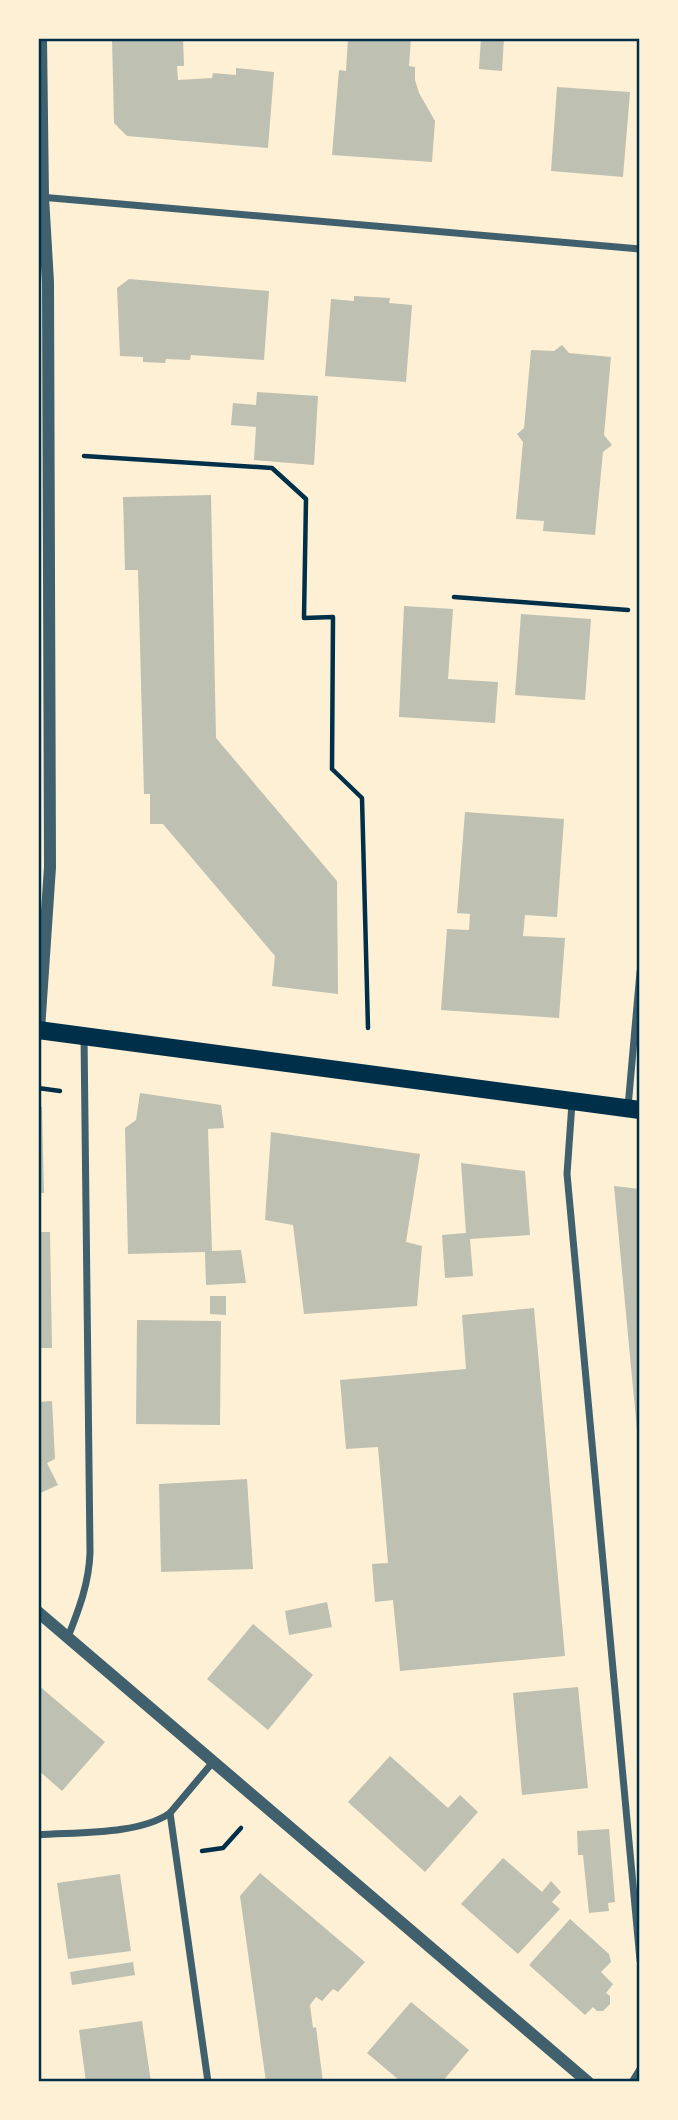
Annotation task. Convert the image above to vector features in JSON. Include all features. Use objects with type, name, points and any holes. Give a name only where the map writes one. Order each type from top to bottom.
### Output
[{"type":"main road","points":[[39,1030],[634,1110]]},
{"type":"street","points":[[39,1030],[50,856],[48,282],[41,197],[41,38]]},
{"type":"street","points":[[41,197],[639,249]]},
{"type":"street","points":[[634,1110],[639,972]]},
{"type":"street","points":[[68,1637],[84,1594],[90,1560],[84,1036]]},
{"type":"street","points":[[572,1102],[569,1187],[639,1960]]},
{"type":"street","points":[[38,1612],[588,2081]]},
{"type":"street","points":[[38,1835],[139,1826],[162,1819],[213,1762]]},
{"type":"street","points":[[170,1813],[208,2081]]},
{"type":"street","points":[[632,2081],[639,2069]]},
{"type":"path","points":[[85,456],[272,468],[306,499],[304,618],[333,617],[332,769],[362,798],[368,1028]]},
{"type":"path","points":[[454,597],[628,610]]},
{"type":"path","points":[[176,1856],[223,1848],[241,1828]]},
{"type":"building","points":[[112,38],[183,38],[184,66],[177,66],[178,80],[212,78],[213,73],[236,75],[236,68],[274,72],[268,148],[127,136],[114,123]]},
{"type":"building","points":[[348,38],[411,38],[409,66],[415,67],[419,93],[435,121],[432,162],[332,155],[339,70],[346,71]]},
{"type":"building","points":[[481,38],[504,38],[502,71],[479,69]]},
{"type":"building","points":[[557,87],[630,92],[623,177],[551,171]]},
{"type":"building","points":[[129,279],[269,291],[264,360],[191,355],[190,360],[166,359],[165,363],[143,362],[143,357],[120,356],[117,288]]},
{"type":"building","points":[[354,296],[390,298],[389,303],[412,305],[406,382],[325,376],[331,299],[354,301]]},
{"type":"building","points":[[562,345],[569,353],[611,357],[604,435],[612,445],[603,452],[595,535],[543,531],[544,521],[516,519],[523,442],[517,434],[524,428],[531,350],[554,351]]},
{"type":"building","points":[[257,392],[318,396],[314,465],[254,460],[256,427],[231,425],[233,403],[256,405]]},
{"type":"building","points":[[211,495],[216,738],[337,881],[338,994],[272,986],[275,956],[163,824],[150,824],[150,794],[144,794],[138,570],[125,570],[123,497]]},
{"type":"building","points":[[404,606],[453,609],[448,679],[498,682],[495,723],[399,717]]},
{"type":"building","points":[[521,614],[591,619],[585,700],[515,695]]},
{"type":"building","points":[[465,812],[564,819],[557,917],[525,915],[523,936],[565,938],[559,1018],[441,1010],[447,929],[469,930],[470,914],[457,913]]},
{"type":"building","points":[[140,1093],[221,1105],[224,1128],[208,1129],[212,1251],[241,1250],[246,1283],[206,1285],[205,1252],[128,1254],[125,1128],[136,1120]]},
{"type":"building","points":[[38,1106],[42,1107],[44,1193],[38,1193]]},
{"type":"building","points":[[271,1132],[420,1154],[406,1242],[422,1246],[417,1306],[304,1314],[293,1225],[265,1220]]},
{"type":"building","points":[[461,1163],[525,1171],[530,1235],[470,1239],[473,1276],[445,1278],[442,1235],[466,1233]]},
{"type":"building","points":[[614,1186],[640,1189],[640,1441],[638,1441]]},
{"type":"building","points":[[38,1232],[50,1232],[52,1348],[38,1348]]},
{"type":"building","points":[[210,1296],[226,1296],[226,1315],[210,1314]]},
{"type":"building","points":[[534,1308],[565,1656],[400,1671],[393,1600],[375,1602],[372,1564],[388,1563],[378,1447],[346,1449],[340,1380],[466,1369],[462,1315]]},
{"type":"building","points":[[137,1320],[221,1321],[220,1425],[136,1424]]},
{"type":"building","points":[[52,1401],[55,1459],[47,1463],[58,1485],[38,1494],[38,1402]]},
{"type":"building","points":[[247,1479],[253,1569],[161,1572],[159,1484]]},
{"type":"building","points":[[327,1602],[332,1627],[289,1635],[285,1611]]},
{"type":"building","points":[[253,1624],[313,1675],[268,1730],[207,1679]]},
{"type":"building","points":[[38,1685],[105,1742],[62,1791],[38,1770]]},
{"type":"building","points":[[578,1687],[588,1788],[522,1795],[513,1693]]},
{"type":"building","points":[[390,1756],[448,1808],[460,1795],[478,1812],[425,1872],[348,1802]]},
{"type":"building","points":[[609,1829],[615,1902],[608,1903],[609,1911],[589,1913],[583,1855],[578,1855],[577,1831]]},
{"type":"building","points":[[503,1858],[542,1892],[551,1881],[561,1892],[552,1902],[560,1909],[518,1954],[461,1904]]},
{"type":"building","points":[[260,1873],[365,1962],[338,1992],[333,1989],[322,2001],[316,1997],[310,2005],[313,2028],[316,2027],[323,2082],[266,2082],[240,1896]]},
{"type":"building","points":[[120,1874],[131,1951],[68,1959],[57,1883]]},
{"type":"building","points":[[570,1919],[609,1954],[611,1962],[601,1972],[613,1984],[606,1993],[610,1996],[610,2004],[603,2011],[597,2011],[593,2007],[585,2015],[529,1965]]},
{"type":"building","points":[[133,1962],[135,1975],[72,1985],[70,1972]]},
{"type":"building","points":[[411,2002],[469,2050],[442,2082],[398,2082],[399,2080],[367,2053]]},
{"type":"building","points":[[142,2021],[151,2082],[86,2082],[79,2030]]}]
